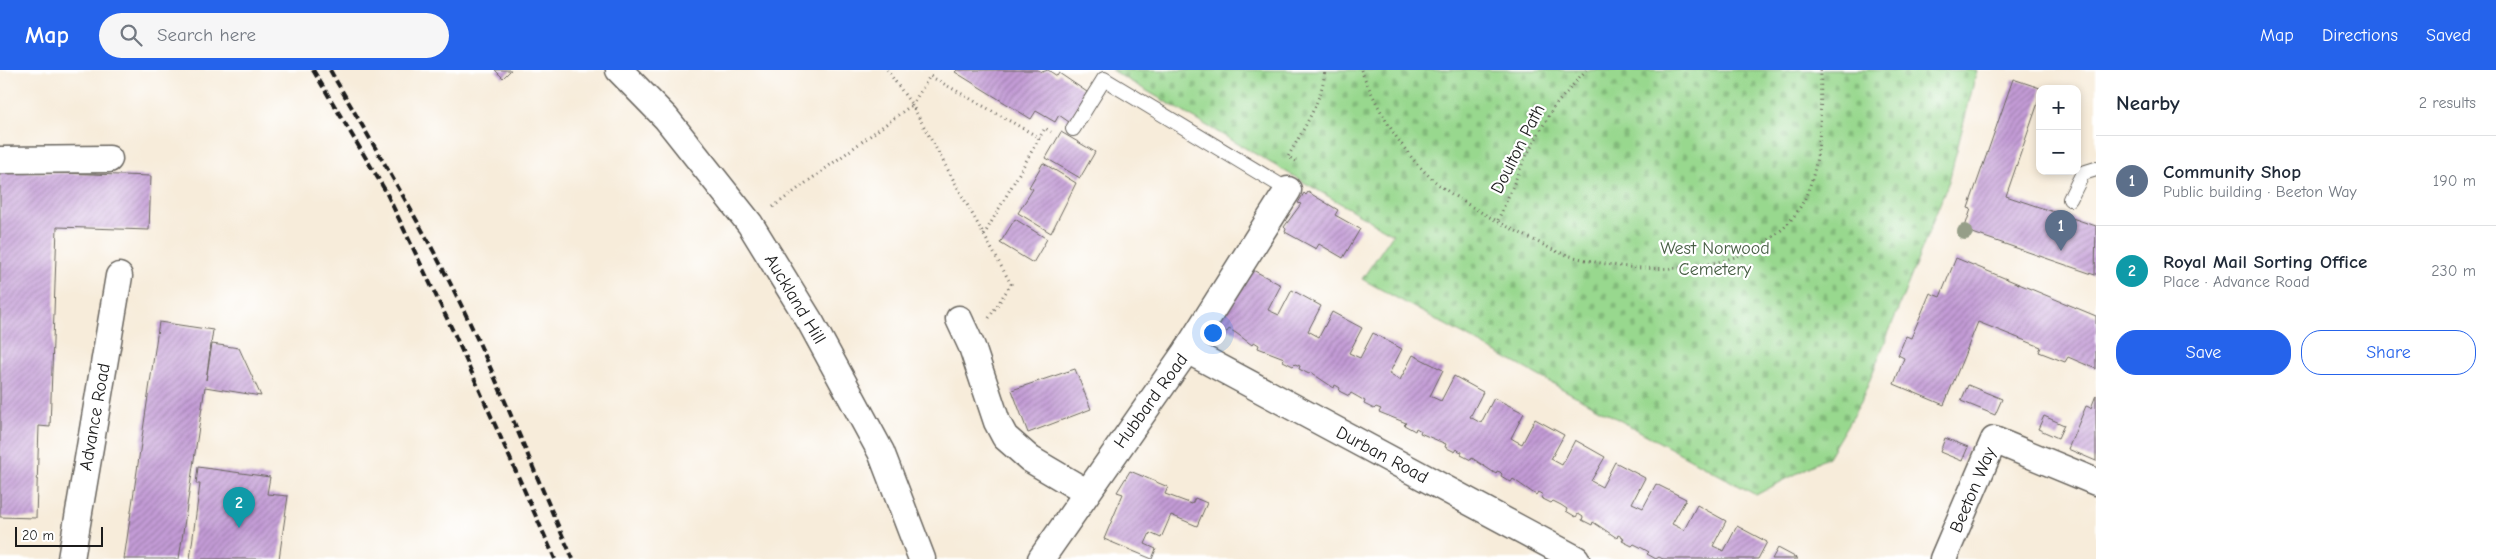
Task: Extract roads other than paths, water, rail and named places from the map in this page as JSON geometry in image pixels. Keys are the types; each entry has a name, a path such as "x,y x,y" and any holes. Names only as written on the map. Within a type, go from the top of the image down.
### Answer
{"street":[{"name":"Auckland Hill","path":"619,70 666,118 750,224 811,324 881,452 922,559"},
{"path":"0,160 109,159"},
{"name":"Hubbard Road","path":"1041,559 1187,350 1288,190"},
{"name":"Advance Road","path":"71,559 119,276"},
{"path":"958,319 972,347 1005,437 1030,459 1086,492"},
{"name":"Durban Road","path":"1187,350 1576,559"},
{"name":"Beeton Way","path":"1943,559 1994,440 2096,482"}],"lane":[{"path":"1073,129 1104,79 1288,190"},
{"path":"2070,199 2083,173 2096,169"}],"railway":[{"path":"313,70 385,190 454,333 555,559"},
{"path":"330,70 446,275 480,345 573,559"}],"place":[{"name":"Community Shop","path":"2061,251"},
{"name":"Royal Mail Sorting Office","path":"239,528"}],"park label":[{"name":"West Norwood Cemetery","path":"1715,258"}]}
